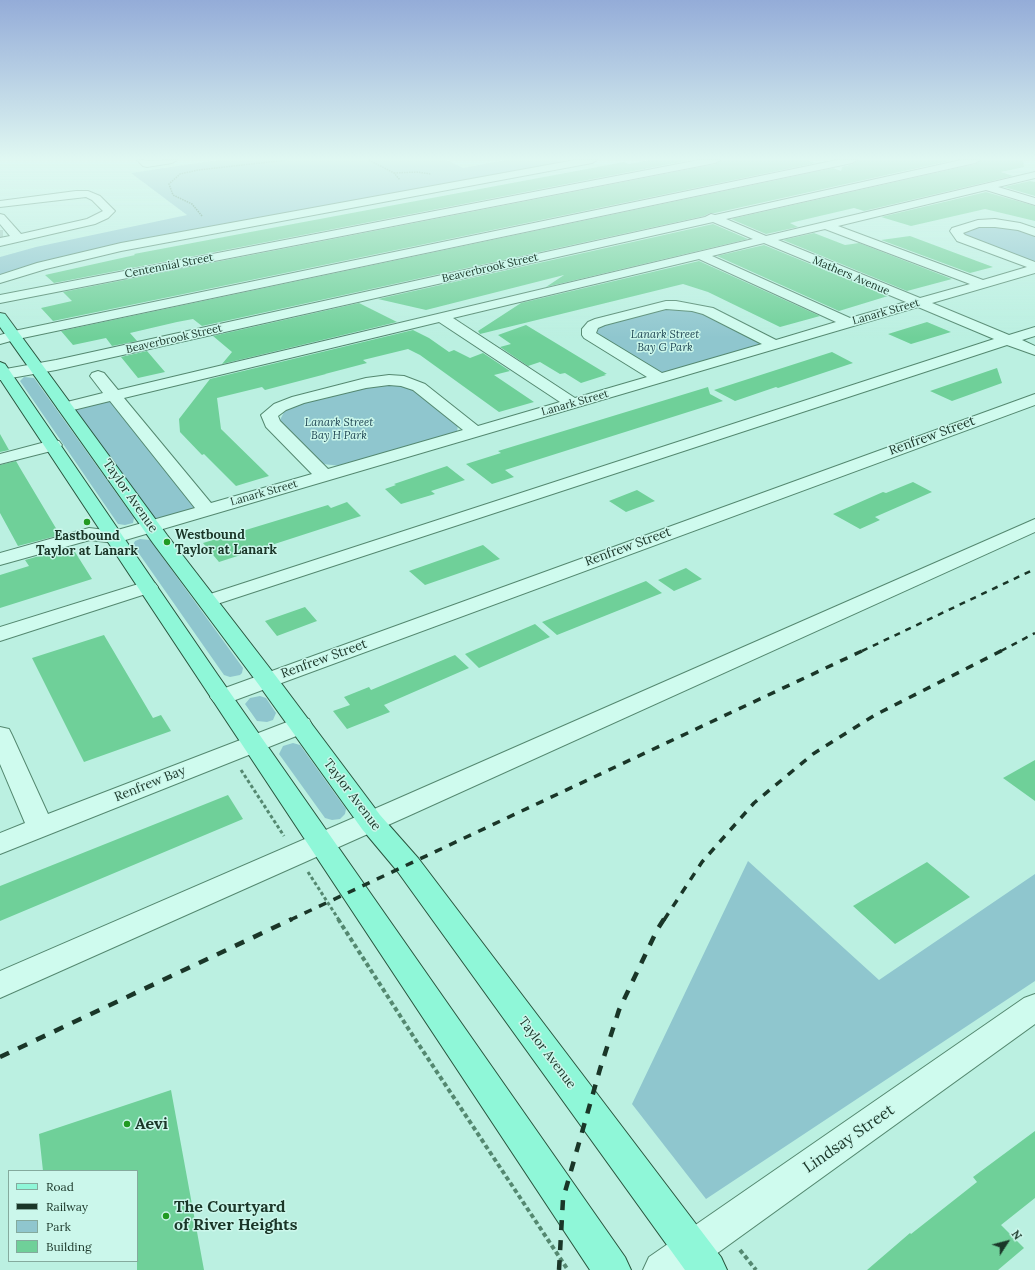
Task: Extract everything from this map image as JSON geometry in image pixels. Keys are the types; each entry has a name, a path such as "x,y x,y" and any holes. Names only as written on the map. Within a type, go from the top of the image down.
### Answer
{"main road":[{"name":"Taylor Avenue","path":"0,317 7,338 37,369 371,822 412,871 699,1260"},
{"path":"2,372 53,445 222,697 241,747 308,848 612,1270"}],"street":[{"path":"4,228 21,219"},
{"path":"53,219 62,229"},
{"path":"4,228 62,229 97,219"},
{"path":"0,279 42,266 120,247 269,219"},
{"name":"Centennial Street","path":"0,299 411,219"},
{"path":"7,338 571,219"},
{"name":"Beaverbrook Street","path":"2,372 37,369 708,219"},
{"name":"Mathers Avenue","path":"717,219 1035,351"},
{"path":"65,407 850,219"},
{"path":"1035,232 1020,227 995,223 978,224 956,231 961,238 1035,267"},
{"path":"826,225 982,284"},
{"path":"700,255 849,323"},
{"name":"Lanark Street","path":"115,537 982,284 1035,267"},
{"path":"660,378 597,341 589,335 589,329 593,325 600,322 666,305 676,305 692,307 708,312 774,345"},
{"path":"441,317 573,404"},
{"path":"208,601 1035,331"},
{"path":"98,376 207,510"},
{"path":"324,476 272,423 269,415 280,407 298,400 366,382 389,380 404,381 419,387 475,432"},
{"name":"Renfrew Street","path":"222,697 1035,399"},
{"path":"0,459 53,445"},
{"path":"0,985 308,848 371,822 1035,525"},
{"path":"0,559 89,534 115,537"},
{"path":"0,634 148,587"},
{"name":"Renfrew Bay","path":"0,844 241,747 300,725"},
{"path":"0,735 40,827"},
{"name":"Lindsay Street","path":"662,1270 699,1260 1035,1007"}],"path":[{"path":"241,747 308,848 568,1270"}],"green space":[{"path":"167,219 255,219 142,240 0,276 0,257 36,247"},
{"path":"978,224 1035,232 1035,266 961,238 961,229"},
{"name":"Lanark Street Bay G Park","path":"666,305 692,307 775,345 660,378 597,341 593,325"},
{"path":"24,377 34,378 134,518 133,523 125,525 118,524 20,381"},
{"name":"Lanark Street Bay H Park","path":"393,384 412,388 458,425 457,432 341,466 323,464 279,422 285,410 307,401 370,385"},
{"path":"114,395 207,510 152,526 65,407"},
{"path":"140,539 150,540 243,668 240,675 230,677 224,675 133,545 135,541"},
{"path":"260,696 266,698 276,713 273,720 267,722 257,721 245,704 250,698"},
{"path":"293,743 300,745 346,809 345,814 340,819 332,820 325,818 279,754 283,746"},
{"path":"748,861 879,980 1035,874 1035,981 706,1199 632,1104"}],"building":[{"path":"319,219 384,219 54,283 45,275 135,255 134,254"},
{"path":"433,219 544,219 53,321 41,308 72,301 63,292"},
{"path":"590,219 689,219 202,326 193,319 177,322 130,333 137,341 112,346 106,338 73,345 61,331"},
{"path":"732,219 806,219 790,223 798,227 766,234"},
{"path":"889,219 940,219 911,226"},
{"path":"713,224 748,239 546,287 564,275 426,310 378,299"},
{"path":"814,233 845,245 859,243 952,279 907,291 783,240"},
{"path":"910,236 993,267 970,273 881,240"},
{"path":"764,245 888,296 839,311 717,256"},
{"path":"699,261 820,316 780,327 708,292 683,284 480,334 478,331 521,303"},
{"path":"359,303 397,322 222,364 232,352 213,336"},
{"path":"927,322 951,332 911,344 888,334"},
{"path":"526,325 607,374 581,383 565,373 560,374 540,362 528,366 500,347 511,344 498,335"},
{"path":"413,330 429,338 449,352 454,350 470,358 483,353 510,371 494,375 534,402 499,412 420,355 408,349 363,360 367,363 265,390 262,387 217,398 221,429 269,476 236,486 204,454 202,455 180,432 179,419 210,379"},
{"path":"147,351 165,372 138,378 121,357"},
{"path":"832,352 853,363 735,401 714,390"},
{"path":"997,368 1002,383 952,401 930,391"},
{"path":"708,387 710,394 723,401 505,470 514,477 492,484 466,464 501,453 498,451"},
{"path":"0,434 9,450 0,452"},
{"path":"16,461 60,535 18,546 0,513 0,465"},
{"path":"447,466 465,480 431,491 435,494 401,504 385,489 396,485 394,484"},
{"path":"913,482 932,492 875,517 880,520 860,529 833,514 883,492 886,493"},
{"path":"637,490 655,501 626,512 609,501"},
{"path":"347,502 361,516 219,562 203,543 328,505 331,508"},
{"path":"483,545 500,559 425,585 409,571"},
{"path":"68,548 71,554 75,552 92,579 0,608 0,575 29,566 25,560"},
{"path":"686,568 702,579 674,591 658,580"},
{"path":"646,581 662,593 557,635 542,622"},
{"path":"305,607 317,621 277,636 265,621"},
{"path":"535,624 550,637 479,668 465,654"},
{"path":"104,635 153,718 161,715 171,731 84,762 32,658"},
{"path":"455,655 469,668 384,705 390,712 347,729 333,711 350,705 344,697 369,687 371,690"},
{"path":"1035,760 1035,801 1003,778"},
{"path":"228,795 243,819 0,921 0,886"},
{"path":"927,862 970,897 895,944 853,906"},
{"name":"The Courtyard of River Heights","path":"171,1090 204,1270 137,1270 138,1170 43,1170 39,1134"},
{"path":"1035,1131 1035,1198 1001,1225 1024,1248 998,1270 867,1270 910,1233 911,1234 977,1182 973,1177"}],"railway":[{"path":"862,651 1035,569"},
{"path":"1001,651 1035,633"},
{"path":"290,920 864,650"},
{"path":"664,920 702,862 754,803 813,754 875,715 1003,650"},
{"path":"0,1057 292,919"},
{"path":"559,1270 563,1199 600,1069 619,1010 657,930 664,919"}],"place":[{"name":"Eastbound Taylor at Lanark","path":"87,522"},
{"name":"Westbound Taylor at Lanark","path":"167,542"},
{"name":"Aevi","path":"127,1124"},
{"name":"The Courtyard of River Heights","path":"166,1216"}]}
